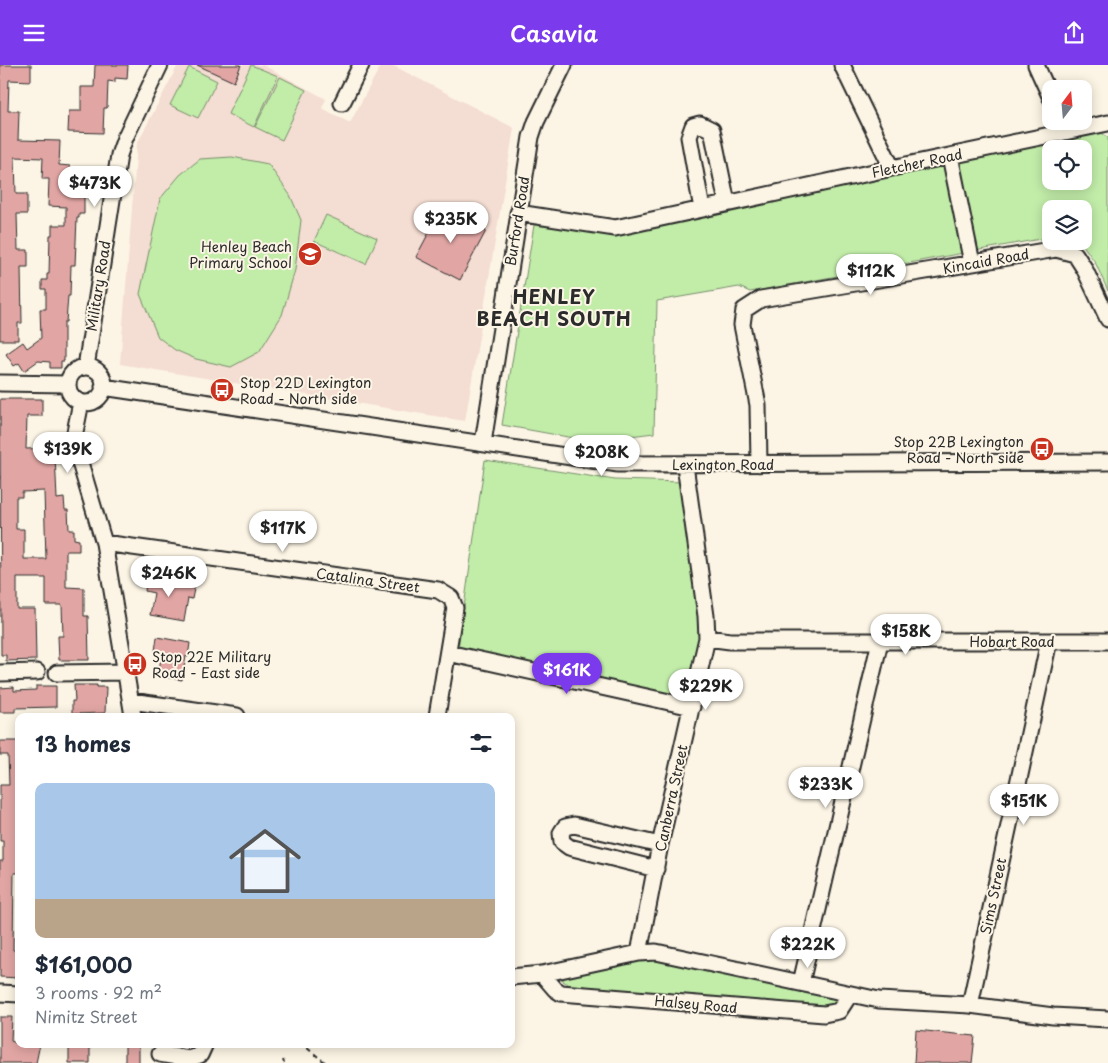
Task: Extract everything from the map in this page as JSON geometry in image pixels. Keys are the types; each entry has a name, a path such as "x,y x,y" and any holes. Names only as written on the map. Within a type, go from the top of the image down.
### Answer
{"street":[{"name":"Military Road","path":"86,367 119,155 125,138 160,65"},
{"path":"342,103 361,65"},
{"name":"Burford Road","path":"483,443 531,137 536,122 564,65"},
{"path":"842,65 892,168"},
{"path":"1036,65 1043,80"},
{"name":"Fletcher Road","path":"1092,124 1108,123"},
{"path":"702,209 689,137 693,126 700,124 712,130 727,203"},
{"name":"Fletcher Road","path":"518,213 615,228 950,156 1050,130"},
{"path":"950,156 972,263"},
{"name":"Kincaid Road","path":"759,464 758,405 742,325 744,310 761,299 1056,249 1075,254 1084,268 1108,319"},
{"path":"86,367 93,369 101,375 103,387 98,397 93,401 81,402 71,395 68,384 74,372 86,367"},
{"path":"0,383 68,384"},
{"name":"Lexington Road","path":"103,387 618,464 1108,463"},
{"path":"81,402 75,432 76,449 104,543 133,713"},
{"name":"Canberra Street","path":"638,953 660,845 707,637 706,616 685,465"},
{"name":"Catalina Street","path":"104,543 438,590 451,598 456,608 448,653"},
{"name":"Hobart Road","path":"707,637 730,641 1108,641"},
{"path":"801,983 880,641"},
{"name":"Sims Street","path":"970,1005 1049,641"},
{"path":"438,713 448,653 692,707"},
{"path":"57,673 125,672 125,670"},
{"path":"0,673 37,672"},
{"path":"131,701 216,713"},
{"path":"656,869 569,847 562,842 561,833 565,827 574,825 660,845"},
{"path":"515,977 542,974 638,953 656,952 879,1000 970,1005 1053,1015 1108,1019"},
{"name":"Halsey Road","path":"542,974 561,993 824,1014 839,1011 850,994"},
{"path":"0,993 15,994"},
{"path":"160,1053 188,1059 200,1055 203,1048"}],"path":[{"path":"307,1048 326,1063"}],"shaded area":[{"name":"Henley Beach Primary School","path":"178,65 263,65 326,99 322,108 350,123 381,65 392,65 514,128 465,421 120,364 137,144"}],"green space":[{"path":"251,65 278,76 254,127 228,114"},
{"path":"189,67 217,81 198,118 170,105"},
{"path":"280,77 306,90 282,140 255,127"},
{"path":"1090,132 1101,132 1108,138 1108,291 1095,262 1086,250 1092,250 1092,200 1042,200 1042,239 750,292 739,287 657,301 654,433 590,441 502,425 534,225 617,233 1042,142 1042,190 1092,190 1092,140 1053,140"},
{"path":"232,157 268,164 290,195 301,220 295,270 282,315 259,352 231,367 196,359 175,350 158,337 140,294 160,199 180,175 200,159"},
{"path":"326,215 377,238 366,264 314,241"},
{"path":"485,460 615,480 683,482 702,627 687,699 458,649"},
{"path":"655,957 835,995 835,1002 831,1006 825,1006 571,986 563,981 563,976"}],"building":[{"path":"0,65 31,65 31,81 9,80 8,111 19,111 18,140 60,141 59,165 70,166 68,191 84,191 84,214 79,214 79,218 77,218 75,265 71,265 70,296 68,296 66,322 64,322 64,361 61,361 61,368 50,368 50,362 38,361 24,371 19,363 14,366 6,354 23,342 27,348 41,338 40,309 46,309 46,289 42,289 42,280 47,280 47,274 49,274 52,225 66,225 66,207 48,206 49,179 42,179 43,158 15,157 16,194 27,194 27,214 17,214 18,250 28,250 28,267 21,267 22,323 18,323 18,340 0,340"},
{"path":"95,65 128,65 127,79 115,78 115,82 108,81 107,108 104,108 103,133 68,132 69,111 81,111 81,87 94,87"},
{"path":"197,65 241,65 234,82"},
{"path":"442,208 486,231 460,280 416,257"},
{"path":"0,399 42,399 42,416 27,416 26,449 47,448 49,455 55,455 57,499 64,498 65,510 68,510 69,530 74,530 74,539 79,540 79,551 66,551 66,587 84,588 84,616 88,616 89,660 59,660 58,636 63,636 62,605 46,605 46,578 17,578 17,609 35,609 36,660 6,661 6,655 1,655","holes":["44,491 46,559 24,559 24,529 16,529 16,497 22,497 22,492"]},
{"path":"147,577 195,584 192,599 188,598 184,621 150,615 154,593 145,591"},
{"path":"157,637 190,643 182,680 158,676 162,652 155,651"},
{"path":"74,685 106,687 105,713 72,713 72,701 75,701"},
{"path":"36,686 56,686 56,707 15,708 15,712 0,712 0,688 14,687 14,691 36,690"},
{"path":"0,741 15,741 13,950 15,950 15,978 0,977 0,861 3,861 3,841 0,841 0,785 9,785 8,755 0,755"},
{"path":"0,1017 12,1017 11,1041 15,1042 15,1048 39,1048 36,1063 0,1063"},
{"path":"916,1030 975,1036 972,1063 914,1063"},
{"path":"69,1048 90,1048 90,1063 69,1063"},
{"path":"125,1048 139,1048 139,1063 125,1063"}],"place":[{"name":"Henley Beach Primary School","path":"310,254"},
{"name":"Stop 22D Lexington Road - North side","path":"222,390"},
{"name":"Stop 22B Lexington Road - North side","path":"1042,449"},
{"name":"Stop 22E Military Road - East side","path":"135,664"}],"district":[{"name":"HENLEY BEACH SOUTH","path":"554,307"}]}
